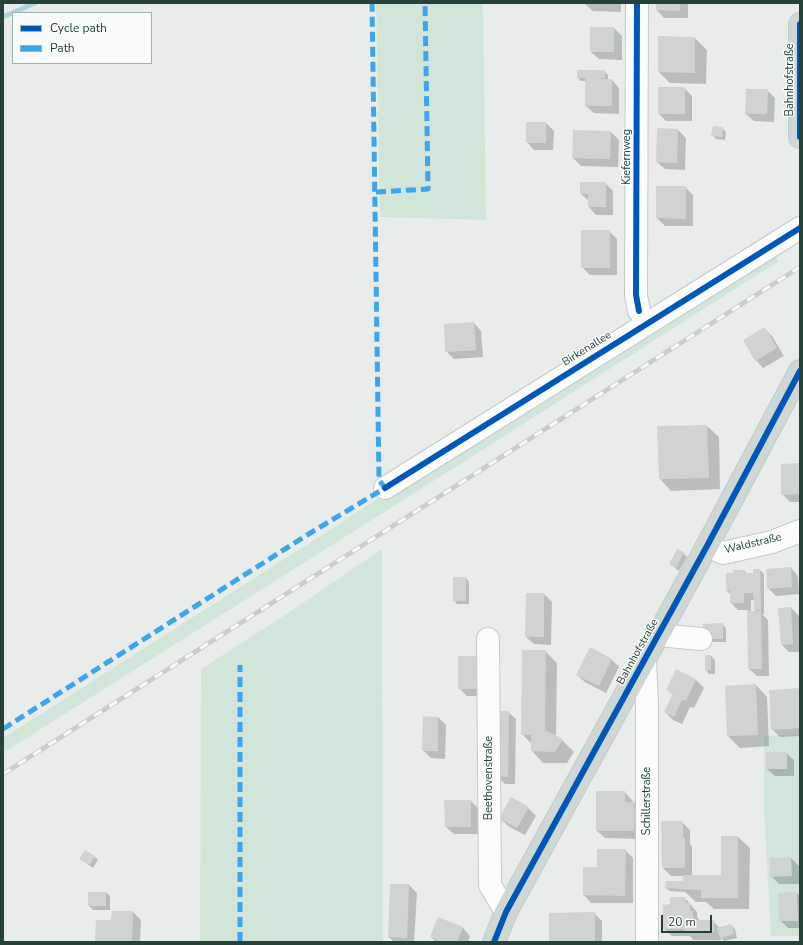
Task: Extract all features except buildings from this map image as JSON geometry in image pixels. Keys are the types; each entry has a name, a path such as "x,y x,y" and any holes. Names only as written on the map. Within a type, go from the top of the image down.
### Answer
{"main road":[{"name":"Bahnhofstraße","path":"800,24 800,137"},
{"name":"Bahnhofstraße","path":"494,942 506,912 707,546 800,371"}],"street":[{"name":"Kiefernweg","path":"637,3 636,295 639,310"},
{"name":"Birkenallee","path":"385,488 800,228"},
{"name":"Waldstraße","path":"707,546 723,554 772,542 800,531"},
{"path":"658,635 700,639"},
{"name":"Beethovenstraße","path":"488,639 490,885 506,912"},
{"name":"Schillerstraße","path":"645,660 647,713 647,942"}],"green space":[{"path":"376,3 483,3 486,220 380,217"},
{"path":"773,253 779,261 3,753 3,738 333,528 516,407"},
{"path":"382,549 383,942 200,942 201,669 285,615"},
{"path":"800,734 800,936 771,936 764,810 764,736"}],"waterway":[{"path":"14,12 35,3"},
{"path":"3,17 12,13"}],"railway":[{"path":"3,774 800,267"}],"marked path":[{"path":"3,729 307,535 385,488 379,480 372,3"},
{"path":"376,192 428,189 425,3"},
{"path":"240,665 240,942"}],"cycle path":[{"path":"637,3 636,295 639,311"},
{"path":"800,24 800,137"},
{"path":"385,488 800,228"},
{"path":"494,942 506,912 707,546 800,371"}]}
